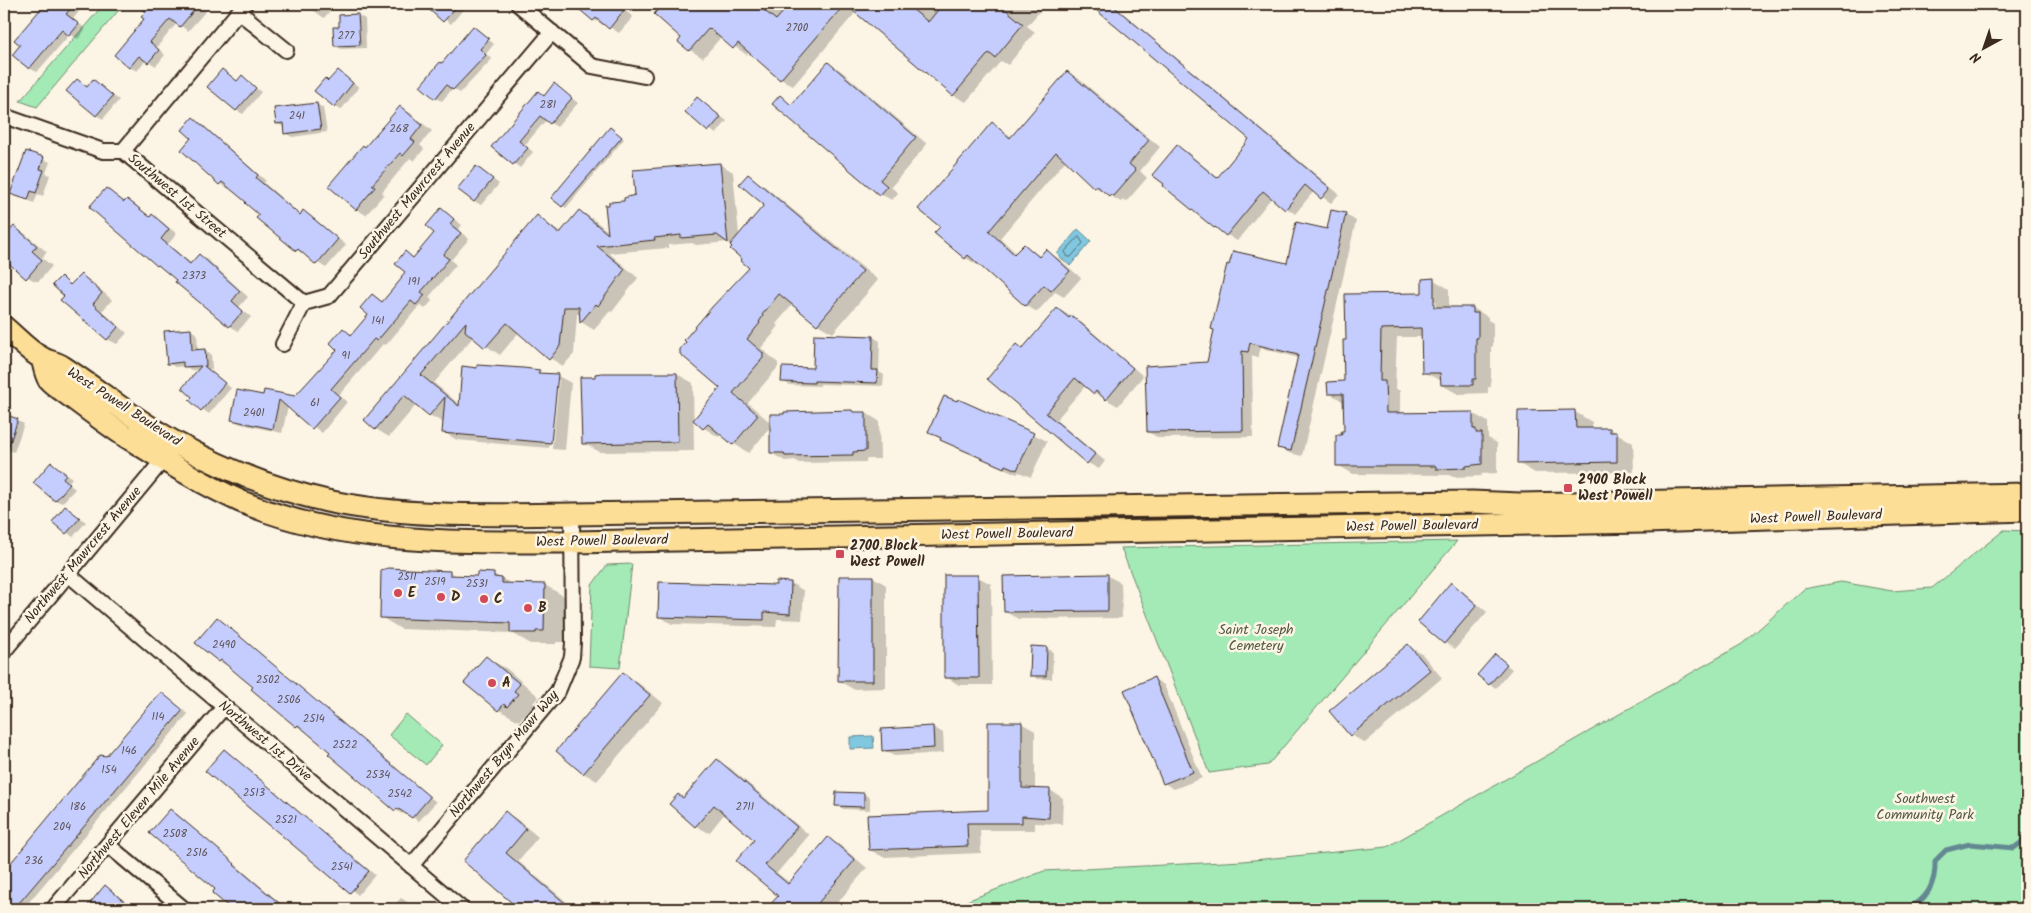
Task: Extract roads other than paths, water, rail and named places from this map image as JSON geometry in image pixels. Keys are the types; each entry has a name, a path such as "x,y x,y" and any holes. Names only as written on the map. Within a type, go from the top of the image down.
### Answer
{"main road":[{"name":"West Powell Boulevard","path":"4,327 42,358 61,365 116,405 175,442 207,459 257,481 292,492 344,504 394,511 516,515 1472,502 1520,504 2027,494"},
{"name":"West Powell Boulevard","path":"42,358 50,381 114,428 162,460 241,501 283,516 332,528 394,537 572,542 1635,522 2027,510"}],"street":[{"path":"518,4 592,66 644,76"},
{"path":"123,150 242,8 286,50"},
{"name":"Southwest Mawrcrest Avenue","path":"304,303 329,296 552,32"},
{"name":"Southwest 1st Street","path":"4,116 102,151 123,150 304,303"},
{"path":"283,344 304,303"},
{"name":"Northwest Mawrcrest Avenue","path":"4,651 162,460"},
{"path":"572,514 572,542"},
{"name":"Northwest Bryn Mawr Way","path":"411,866 544,710 558,691 572,656 572,542"},
{"name":"Northwest 1st Drive","path":"68,574 462,909"},
{"name":"Northwest Eleven Mile Avenue","path":"53,909 224,707"},
{"path":"108,845 184,909"}],"water":[{"path":"1078,229 1091,241 1070,266 1057,254"},
{"path":"873,736 874,748 850,749 850,737"}],"waterway":[{"path":"1905,909 1919,902 1929,891 1934,877 1935,861 1946,850 1970,844 2014,848 2027,838"}],"place":[{"name":"2900 Block West Powell","path":"1568,488"},
{"name":"2700 Block West Powell","path":"840,554"},
{"name":"E","path":"398,593"},
{"name":"D","path":"441,597"},
{"name":"C","path":"484,599"},
{"name":"B","path":"528,608"},
{"name":"A","path":"492,683"}],"park label":[{"name":"Saint Joseph Cemetery","path":"1256,638"},
{"name":"Southwest Community Park","path":"1925,808"}]}
